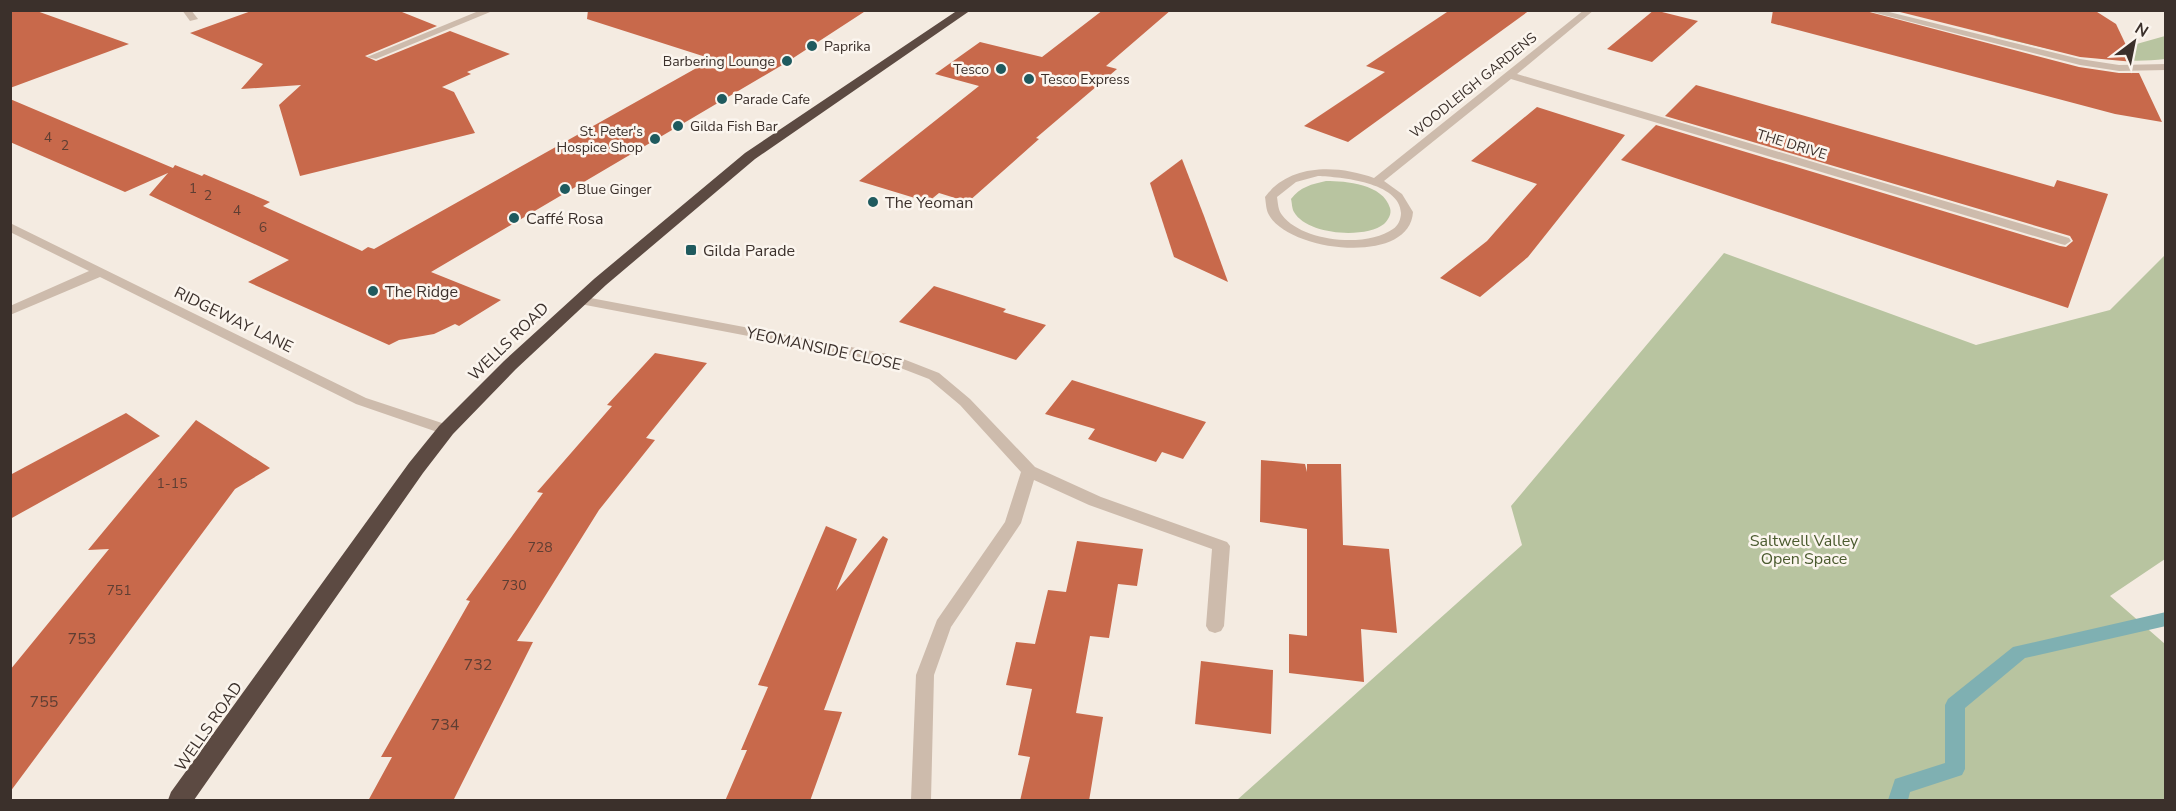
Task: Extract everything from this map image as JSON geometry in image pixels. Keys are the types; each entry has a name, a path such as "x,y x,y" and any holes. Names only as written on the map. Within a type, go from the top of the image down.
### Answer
{"highway":[{"name":"WELLS ROAD","path":"180,801 376,522 446,430 510,364 580,300 750,156 966,10"}],"street":[{"path":"186,10 193,19"},
{"path":"372,57 491,10"},
{"name":"WOODLEIGH GARDENS","path":"1376,182 1590,10"},
{"path":"1868,10 2080,62 2119,68 2166,67"},
{"name":"THE DRIVE","path":"1510,75 2065,241"},
{"path":"1336,173 1376,182 1400,198 1407,210 1406,220 1398,231 1383,239 1358,244 1333,243 1303,236 1285,226 1274,214 1271,197 1279,186 1297,177 1336,173"},
{"name":"RIDGEWAY LANE","path":"10,227 361,401 446,430"},
{"path":"10,312 99,272"},
{"name":"YEOMANSIDE CLOSE","path":"580,300 897,362 934,376 965,402 1029,471 1095,501 1221,546 1215,626"},
{"path":"921,801 924,675 943,625 1013,523 1029,471"}],"green space":[{"path":"1994,36 2133,45 2165,36 2165,59 2143,61 2100,58"},
{"path":"1326,181 1353,183 1372,189 1386,200 1390,208 1388,219 1375,229 1351,233 1323,230 1301,220 1293,211 1291,199 1302,189"},
{"name":"Saltwell Valley Open Space","path":"1724,253 1976,345 2110,310 2165,255 2165,559 2110,596 2165,644 2165,800 1237,800 1522,545 1511,506"}],"building":[{"path":"10,10 34,10 129,44 10,88"},
{"path":"254,10 397,10 437,26 365,56 376,61 450,31 510,54 467,72 471,74 442,87 454,92 475,133 300,176 279,105 301,85 241,89 263,64 190,33"},
{"path":"588,10 867,10 784,64 431,272 501,300 459,326 455,324 434,334 399,340 389,345 248,282 289,260 149,195 168,173 125,192 10,142 10,99 173,168 175,165 202,176 204,174 270,202 263,206 362,251 368,247 374,249 709,61 705,60 709,58 587,19"},
{"path":"1103,10 1171,10 1106,66 1117,69 1036,138 1039,139 968,202 939,193 928,202 859,181 979,86 935,74 980,42 1042,57"},
{"path":"1450,10 1530,10 1348,142 1304,126 1385,72 1366,66"},
{"path":"1654,10 1698,21 1652,62 1607,49"},
{"path":"1773,10 1862,10 2079,67 2119,73 2139,73 2162,122 2115,114 1771,23"},
{"path":"1892,10 2094,10 2116,24 2134,62 2080,57"},
{"path":"1696,85 2054,187 2057,180 2108,194 2068,308 1621,160 1656,125 2060,246 2066,247 2073,241 2070,236 1665,116"},
{"path":"1537,107 1625,135 1528,257 1480,297 1440,278 1487,241 1537,184 1471,161"},
{"path":"1182,159 1228,282 1174,257 1150,183"},
{"path":"934,286 1006,309 1003,312 1046,325 1016,360 899,322"},
{"path":"655,353 707,363 646,438 655,440 599,510 517,641 533,642 453,801 368,801 392,757 381,757 470,601 466,600 543,493 537,492 612,406 607,405"},
{"path":"1072,380 1206,422 1183,459 1162,452 1156,462 1088,439 1095,429 1045,414"},
{"path":"126,413 160,436 10,519 10,475"},
{"path":"196,420 270,468 235,489 10,792 10,670 109,549 88,550"},
{"path":"1261,460 1305,464 1307,472 1307,464 1341,464 1343,545 1389,549 1397,633 1361,629 1364,682 1289,673 1289,634 1307,636 1307,529 1260,522"},
{"path":"826,526 857,539 836,591 883,536 888,539 824,710 842,712 810,801 725,801 747,750 741,750 768,687 758,685"},
{"path":"1077,541 1143,549 1137,586 1118,584 1109,638 1090,636 1076,713 1103,717 1089,801 1020,801 1030,757 1018,755 1032,689 1006,685 1016,642 1035,644 1048,590 1066,592"},
{"path":"1201,661 1273,670 1271,734 1195,724"}],"waterway":[{"path":"1898,800 1902,786 1955,769 1955,705 2020,652 2166,619"}],"place":[{"name":"Paprika","path":"812,46"},
{"name":"Barbering Lounge","path":"787,61"},
{"name":"Tesco","path":"1001,69"},
{"name":"Tesco Express","path":"1029,79"},
{"name":"Parade Cafe","path":"722,99"},
{"name":"Gilda Fish Bar","path":"678,126"},
{"name":"St. Peter's Hospice Shop","path":"655,139"},
{"name":"Blue Ginger","path":"565,189"},
{"name":"The Yeoman","path":"873,202"},
{"name":"Caffé Rosa","path":"514,218"},
{"name":"Gilda Parade","path":"691,250"},
{"name":"The Ridge","path":"373,291"}]}
